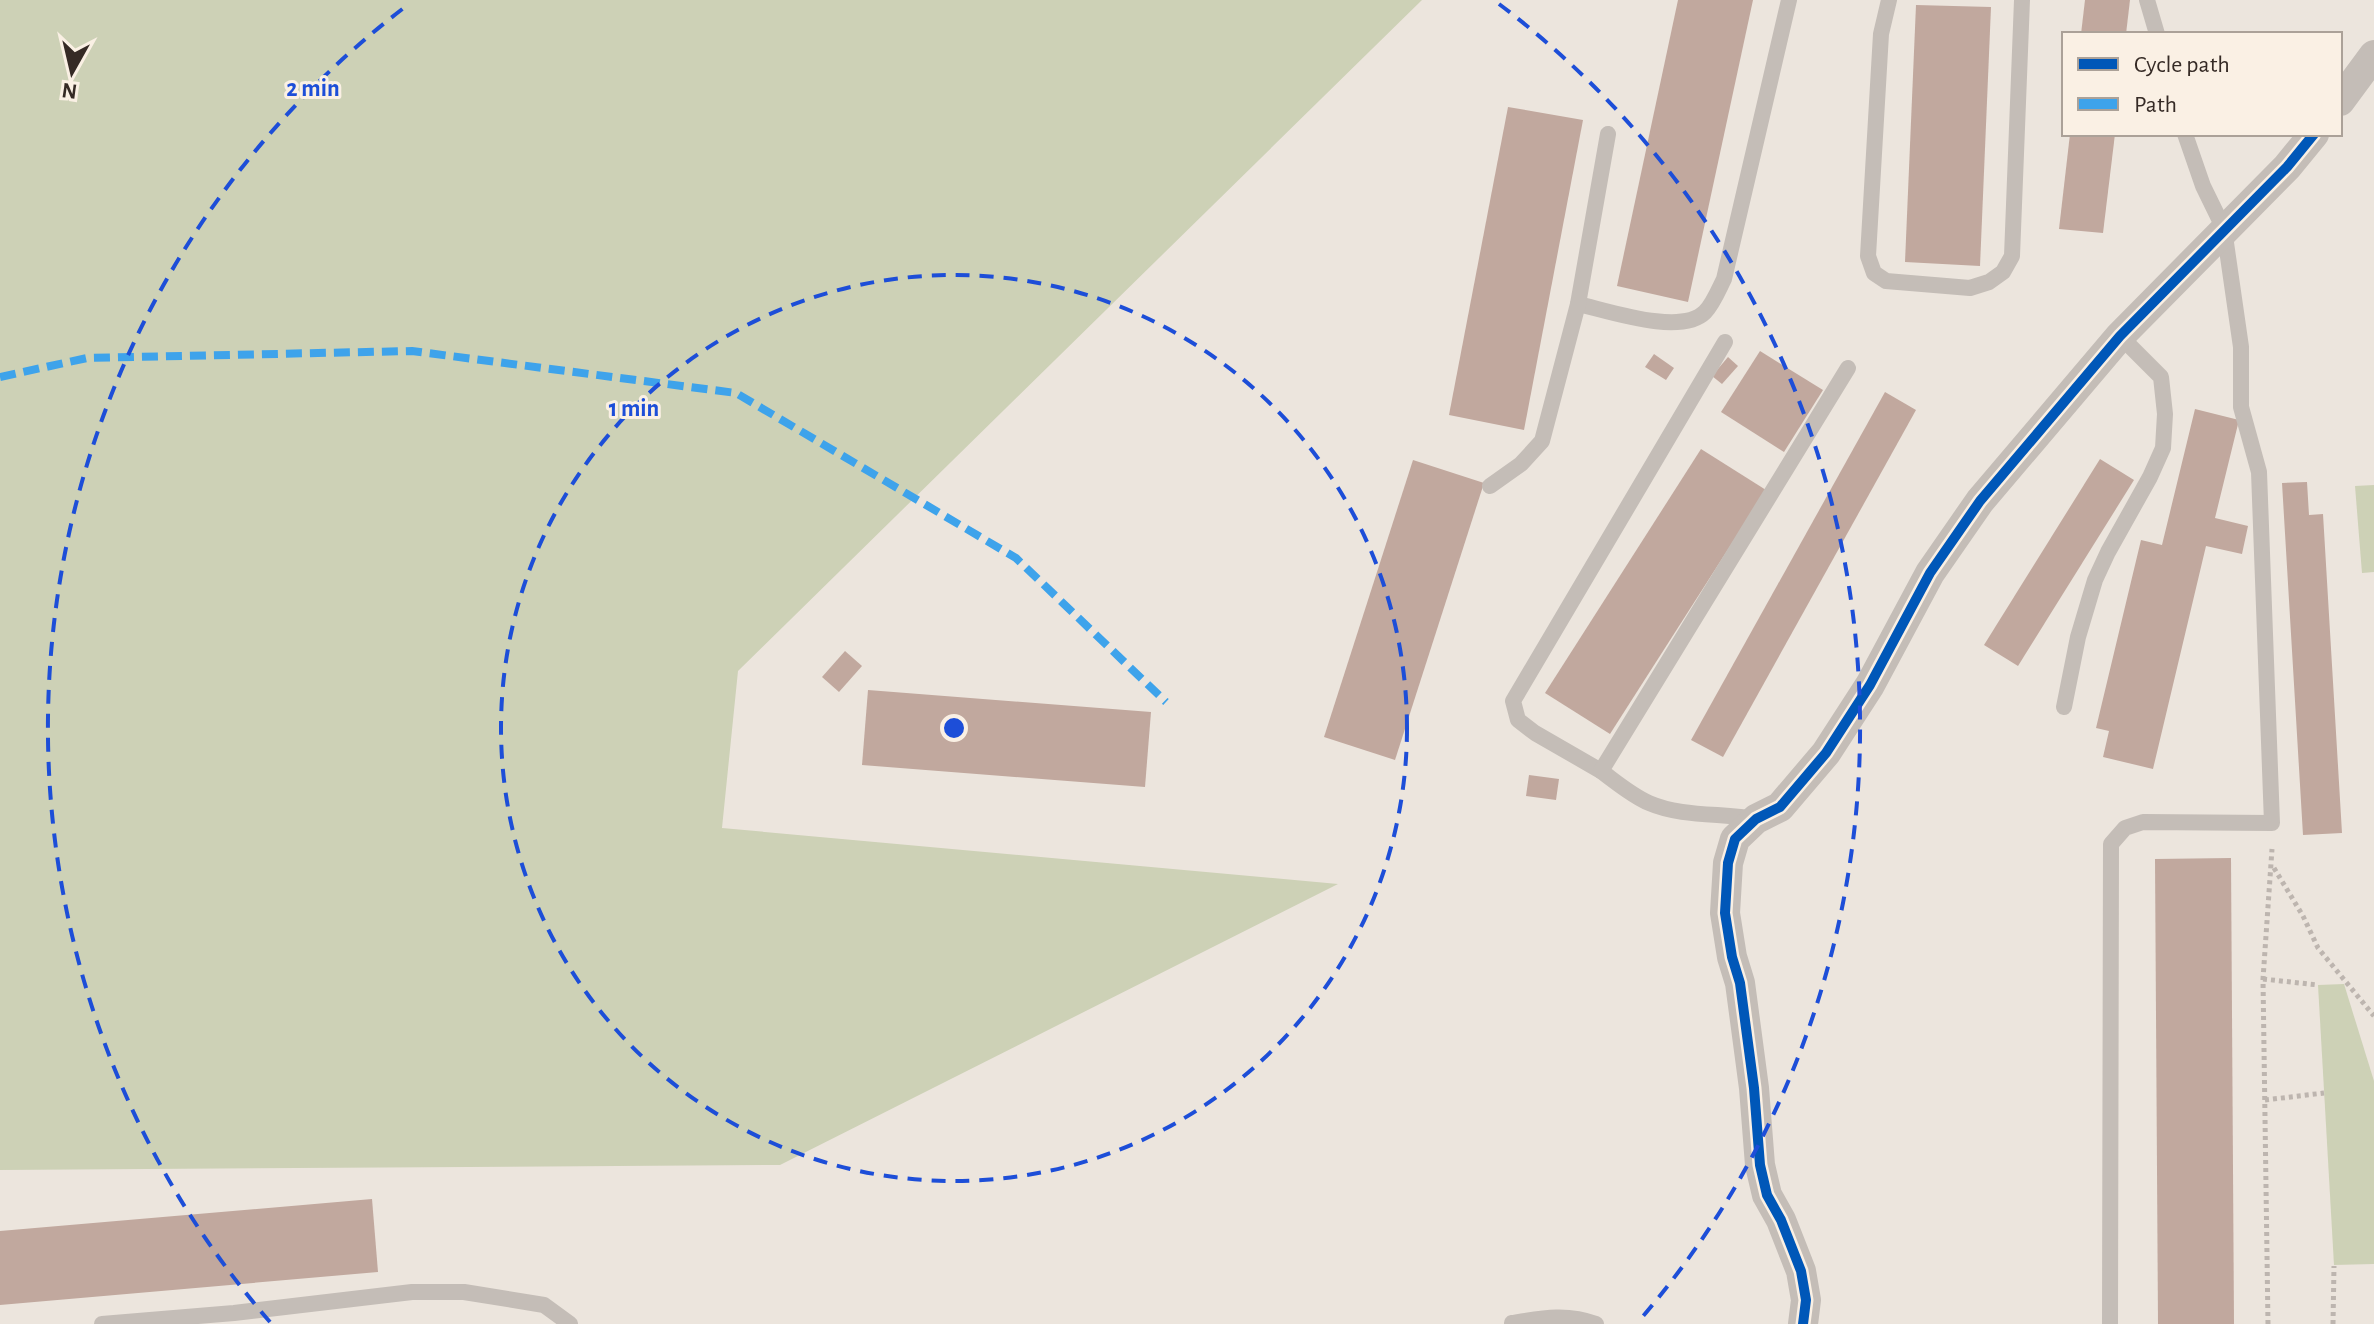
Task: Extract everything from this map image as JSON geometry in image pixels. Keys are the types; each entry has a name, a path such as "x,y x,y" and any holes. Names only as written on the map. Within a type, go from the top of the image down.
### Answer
{"street":[{"path":"2342,98 2374,55"},
{"path":"1803,1324 1806,1300 1801,1271 1781,1220 1767,1195 1760,1165 1754,1088 1740,983 1725,913 1728,863 1735,839 1756,819 1780,807 1826,753 1870,685 1930,573 1980,501 2120,336 2287,167 2312,136"}],"lane":[{"path":"1578,304 1673,323 1691,322 1706,311 1724,279 1789,0"},
{"path":"1889,0 1881,34 1868,256 1874,273 1886,281 1970,288 1989,282 2003,272 2012,256 2022,0"},
{"path":"2147,0 2156,32"},
{"path":"1490,486 1521,464 1542,441 1578,304 1608,134"},
{"path":"2110,1324 2111,844 2125,828 2143,822 2272,823 2259,472 2241,407 2241,347 2224,229 2203,186 2186,136"},
{"path":"2064,707 2078,637 2095,580 2163,448 2165,414 2161,377 2120,336"},
{"path":"1725,342 1513,701 1518,720 1535,733 1652,805 1756,819"},
{"path":"1601,771 1848,368"},
{"path":"102,1324 234,1313 412,1292 464,1292 544,1305 570,1324"},
{"path":"1512,1323 1559,1315 1596,1324"}],"path":[{"path":"2268,1324 2263,979 2273,867 2272,823"},
{"path":"2273,867 2303,916 2318,948 2374,1016"},
{"path":"2263,979 2318,985"},
{"path":"2265,1100 2324,1093"},
{"path":"2333,1324 2334,1266"}],"green space":[{"path":"0,0 1422,0 738,671 722,828 1338,884 780,1165 0,1170"},
{"path":"2374,485 2374,572 2362,573 2355,486"},
{"path":"2344,984 2374,1081 2374,1264 2334,1265 2318,985"}],"building":[{"path":"1678,0 1753,0 1688,302 1617,286"},
{"path":"2085,0 2130,0 2126,32 2081,32"},
{"path":"1916,5 1991,7 1980,266 1905,262"},
{"path":"1508,107 1583,120 1524,430 1449,415"},
{"path":"2070,136 2115,136 2103,233 2059,229"},
{"path":"1760,351 1823,390 1784,452 1721,412"},
{"path":"1654,354 1674,368 1666,380 1645,367"},
{"path":"1728,357 1738,366 1722,384 1712,376"},
{"path":"1885,392 1916,410 1723,757 1691,740"},
{"path":"2195,409 2239,420 2215,518 2248,526 2242,554 2206,546 2153,769 2103,757 2109,731 2096,728 2141,540 2162,545"},
{"path":"1701,449 1766,490 1610,734 1545,693"},
{"path":"2100,459 2134,480 2018,666 1984,645"},
{"path":"1413,460 1484,483 1395,760 1324,737"},
{"path":"2307,482 2309,515 2323,514 2342,833 2303,835 2282,483"},
{"path":"845,651 862,666 839,692 822,677"},
{"path":"868,690 1151,712 1145,787 862,765"},
{"path":"1529,775 1559,779 1556,800 1526,796"},
{"path":"2231,858 2234,1324 2158,1324 2155,859"},
{"path":"372,1199 378,1272 0,1305 0,1231"}],"marked path":[{"path":"0,377 87,358 412,351 736,393 1016,558 1166,702"}],"cycle path":[{"path":"1803,1324 1806,1300 1801,1271 1781,1220 1767,1195 1760,1165 1754,1088 1740,983 1725,913 1728,863 1735,839 1756,819 1780,807 1826,753 1870,685 1930,573 1980,501 2120,336 2287,167 2312,136"}]}
